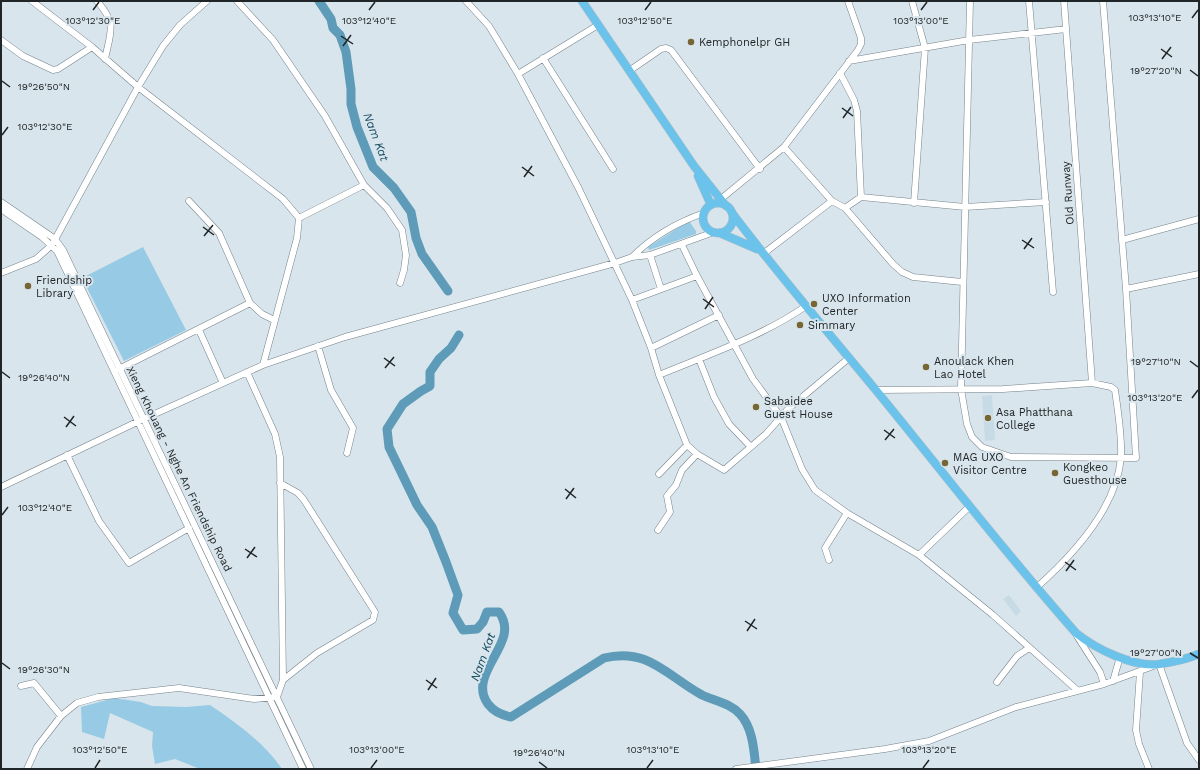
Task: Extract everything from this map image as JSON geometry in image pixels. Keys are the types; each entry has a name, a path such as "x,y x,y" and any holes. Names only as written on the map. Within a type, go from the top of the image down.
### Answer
{"highway":[{"path":"582,1 694,166 761,251 876,390 969,507 1036,588 1076,633 1097,648 1137,662 1159,664 1199,654"},
{"path":"694,166 711,205"},
{"path":"724,203 711,205 704,213 704,223 708,229 761,251"},
{"path":"717,232 727,231 731,225 732,213"}],"street":[{"path":"32,1 106,59 138,87 283,199 299,218 297,238 263,365"},
{"path":"96,1 106,12 111,23 106,59"},
{"path":"1,273 36,259 54,242 138,87 180,25 207,1"},
{"path":"237,1 273,40 325,116 364,185 387,208 402,230 406,255 400,283"},
{"path":"466,1 489,26 518,74 579,189 632,300 651,348 659,375 687,445 697,454 724,470 750,446 766,434 781,417 849,358"},
{"path":"724,203 784,148 858,50 861,44 861,38 848,1"},
{"path":"912,1 925,48 914,203"},
{"path":"970,1 962,282 961,388 967,424 972,437 982,447 1012,457 1136,458 1126,289 1103,1"},
{"path":"1029,1 1030,34 1046,202 1052,292"},
{"name":"Old Runway","path":"1064,1 1092,383"},
{"path":"518,74 598,25"},
{"path":"849,61 970,40 1066,29"},
{"path":"1,40 23,56 53,70 58,69 92,48"},
{"path":"629,71 661,49 666,48 671,50 760,169"},
{"path":"543,58 613,169"},
{"path":"840,73 854,100 857,111 861,198"},
{"path":"784,148 832,201 845,208 893,264 902,272 913,277 962,282"},
{"path":"299,218 364,185"},
{"path":"845,208 861,198 965,207 1046,202"},
{"path":"189,201 219,233 250,303 262,314 274,320"},
{"path":"761,251 832,201"},
{"name":"Xieng Khouang - Nghe An Friendship Road","path":"1,202 54,242 62,250 274,697 303,769"},
{"name":"Xieng Khouang - Nghe An Friendship Road","path":"1,209 54,242 137,422 310,769"},
{"path":"632,257 646,243 688,219 704,213"},
{"path":"1122,240 1199,219"},
{"path":"1,487 143,419 263,365 318,346 632,257 650,255 717,232"},
{"path":"682,245 697,276 753,379 781,417 806,478 815,490 847,513 919,555 1030,648 1077,690"},
{"path":"650,255 661,289"},
{"path":"1126,289 1199,274"},
{"path":"632,300 697,276"},
{"path":"119,369 250,303"},
{"path":"659,375 699,359 786,320 806,306"},
{"path":"651,348 719,316"},
{"path":"199,330 223,384"},
{"path":"318,346 331,390 354,428 346,454"},
{"path":"699,359 714,397 729,424 750,446"},
{"path":"247,372 275,434 280,457 283,680"},
{"path":"876,390 961,388 1002,389 1092,383 1111,387 1115,390 1120,428 1121,458 1115,484 1092,530 1070,556 1036,588"},
{"path":"659,474 687,445"},
{"path":"658,530 670,512 668,496 676,485 682,470 697,454"},
{"path":"67,455 100,521 130,563 189,528"},
{"path":"27,769 37,747 61,716 77,703 98,697 179,688 254,699 274,697 283,680 323,649 372,620 375,612 304,500 298,493 280,483"},
{"path":"919,555 969,507"},
{"path":"829,560 825,548 847,513"},
{"path":"1076,633 1100,672 1104,684"},
{"path":"997,682 1017,656 1030,648"},
{"path":"1113,681 1120,657"},
{"path":"736,769 885,749 929,741 1016,707 1104,684 1159,664 1187,743 1199,760"},
{"path":"1140,672 1136,730 1139,744 1149,769"},
{"path":"21,686 34,683 61,716"}],"shaded area":[{"path":"689,221 696,231 696,234 649,250 648,247"},
{"path":"143,247 186,330 124,361 82,278"},
{"name":"Asa Phatthana College","path":"992,395 995,440 985,441 982,396"},
{"path":"1009,595 1021,611 1016,616 1003,599"},
{"path":"114,698 141,702 152,706 186,707 210,705 239,726 267,750 282,769 200,769 175,759 155,764 152,746 153,732 110,713 104,739 82,732 81,707"}],"waterway":[{"name":"Nam Kat","path":"319,1 331,19 333,28 340,35 346,52 351,89 351,104 357,127 373,167 394,188 411,212 416,238 422,254 448,291"},
{"name":"Nam Kat","path":"459,335 451,348 439,359 430,372 430,386 403,404 387,429 389,447 417,505 432,527 446,562 458,595 453,613 463,630 477,629 483,622 487,612 499,612 503,620 505,626 504,635 484,678 484,695 488,704 498,713 511,717 604,658 633,656 656,665 702,695 736,710 748,726 756,769"}],"place":[{"name":"Kemphonelpr GH","path":"691,42"},
{"name":"Friendship Library","path":"28,286"},
{"name":"UXO Information Center","path":"814,304"},
{"name":"Simmary","path":"800,325"},
{"name":"Anoulack Khen Lao Hotel","path":"926,367"},
{"name":"Sabaidee Guest House","path":"756,407"},
{"name":"Asa Phatthana College","path":"988,418"},
{"name":"MAG UXO Visitor Centre","path":"945,463"},
{"name":"Kongkeo Guesthouse","path":"1055,473"}]}
